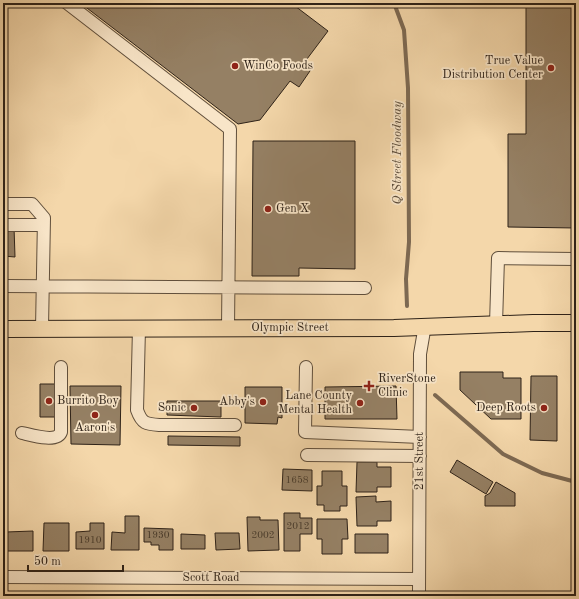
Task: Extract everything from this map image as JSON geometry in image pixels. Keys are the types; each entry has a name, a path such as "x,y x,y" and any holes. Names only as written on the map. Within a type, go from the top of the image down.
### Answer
{"main road":[{"name":"Olympic Street","path":"3,329 394,328 576,323"}],"street":[{"path":"67,3 230,129 228,328"},
{"path":"3,204 32,204 44,218 42,328"},
{"path":"3,225 43,225"},
{"path":"496,324 498,258 576,259"},
{"path":"3,286 365,288"},
{"name":"21st Street","path":"419,596 420,354 424,326"},
{"path":"139,328 137,410 140,419 148,424 235,425"},
{"path":"22,433 45,437 60,436 62,432 61,367"},
{"path":"306,367 306,432 420,437"},
{"path":"307,455 420,456"},
{"name":"Scott Road","path":"3,578 419,579"}],"building":[{"name":"WinCo Foods","path":"85,3 298,3 295,6 328,31 304,63 312,68 299,87 290,81 260,120 238,124 83,5"},
{"name":"True Value Distribution Center","path":"526,3 576,3 576,228 508,227 508,134 526,134"},
{"path":"253,141 355,141 355,269 299,268 299,276 252,276"},
{"path":"3,227 14,227 15,257 3,256"},
{"path":"460,372 503,372 503,378 521,378 521,419 491,419 460,390"},
{"name":"Deep Roots","path":"531,376 557,376 557,441 530,440"},
{"name":"Burrito Boy","path":"40,384 59,384 59,417 40,417"},
{"name":"Aaron's","path":"70,386 121,386 120,445 71,444"},
{"name":"Lane County Mental Health","path":"396,386 397,419 325,419 325,387"},
{"name":"Abby's","path":"245,387 282,387 282,418 278,417 277,424 245,423"},
{"name":"Sonic","path":"167,401 221,401 221,417 167,415"},
{"path":"168,436 240,437 240,446 168,445"},
{"path":"457,460 493,482 486,494 450,472"},
{"path":"357,462 377,462 377,467 391,467 391,487 377,487 377,492 356,492"},
{"path":"283,469 312,470 312,491 282,490"},
{"path":"322,471 342,471 342,486 347,486 347,506 340,506 340,511 324,511 324,505 317,505 317,486 322,486"},
{"path":"496,482 515,493 515,506 485,506 485,496 490,493"},
{"path":"376,496 376,502 391,501 391,521 377,521 377,526 357,526 356,497"},
{"path":"284,513 300,513 300,518 312,518 312,534 300,534 300,551 284,551"},
{"path":"125,516 139,516 139,550 111,550 112,532 125,533"},
{"path":"247,517 260,517 260,520 278,520 279,550 248,551"},
{"path":"317,519 347,519 348,539 342,539 342,554 322,554 322,539 317,539"},
{"path":"44,523 69,523 69,551 43,551"},
{"path":"90,523 104,523 104,549 76,549 76,532 90,531"},
{"path":"144,528 173,529 173,550 159,550 159,545 151,545 151,542 144,542"},
{"path":"33,531 33,551 6,551 6,532"},
{"path":"215,533 239,533 240,549 216,550"},
{"path":"181,534 205,535 205,549 181,549"},
{"path":"355,534 388,534 388,553 355,553"}],"waterway":[{"name":"Q Street Floodway","path":"394,3 404,30 408,88 409,242 406,279 407,306"},
{"name":"Q Street Floodway","path":"435,395 503,454 542,473 576,482"}],"place":[{"name":"WinCo Foods","path":"235,66"},
{"name":"True Value Distribution Center","path":"551,68"},
{"name":"Gen X","path":"268,209"},
{"name":"RiverStone Clinic","path":"369,386"},
{"name":"Burrito Boy","path":"49,401"},
{"name":"Abby's","path":"263,402"},
{"name":"Lane County Mental Health","path":"360,403"},
{"name":"Sonic","path":"194,408"},
{"name":"Deep Roots","path":"544,408"},
{"name":"Aaron's","path":"95,415"}]}
